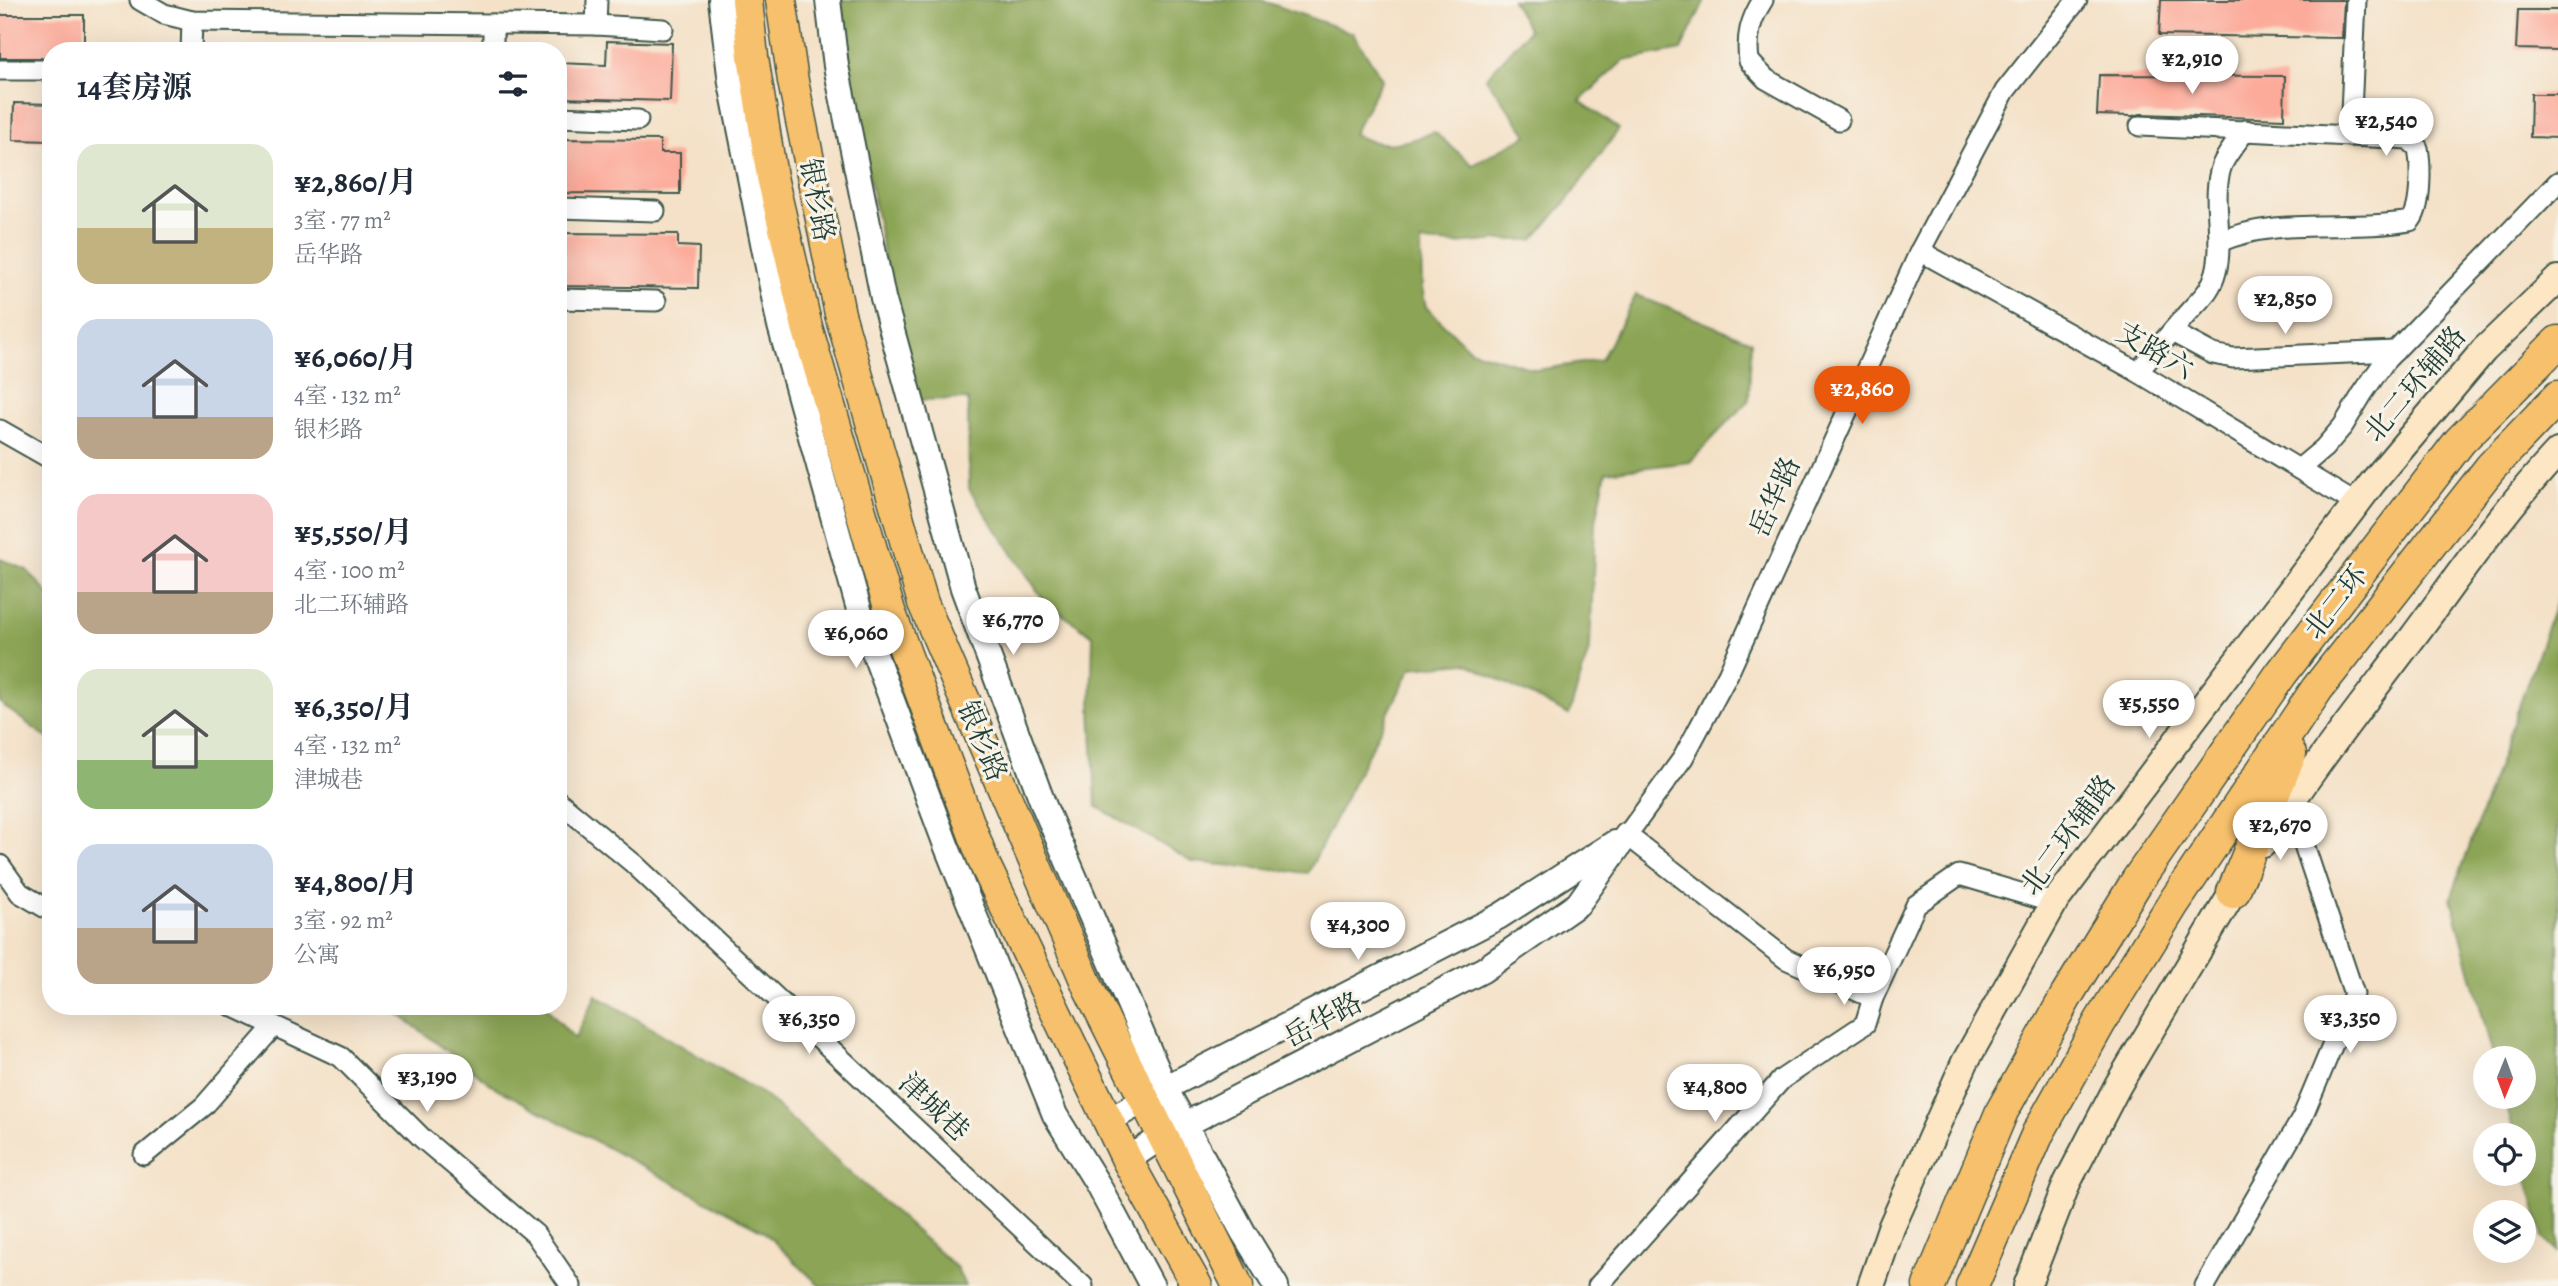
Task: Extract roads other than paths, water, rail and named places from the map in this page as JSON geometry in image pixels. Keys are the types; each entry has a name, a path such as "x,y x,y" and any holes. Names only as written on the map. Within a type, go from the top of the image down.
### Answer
{"highway":[{"name":"北二环","path":"1929,1286 2001,1111 2067,995 2137,881 2281,674 2460,441 2558,342"},
{"name":"北二环","path":"1972,1286 2038,1133 2099,1022 2174,904 2317,690 2491,467 2558,397"},
{"path":"2233,892 2317,690"}],"main road":[{"name":"银杉路","path":"747,0 772,177 807,327 890,611 985,865 1127,1160 1197,1286"},
{"name":"银杉路","path":"781,0 793,81 840,314 923,604 1088,988 1155,1094 1175,1131 1238,1286"},
{"name":"北二环辅路","path":"1871,1286 1891,1228 1965,1062 2054,903 2373,482 2484,350 2558,279"},
{"path":"2027,1286 2067,1183 2118,1085 2233,892 2290,803 2528,484 2558,452"}],"street":[{"path":"140,0 164,14 192,21 493,23 663,29"},
{"path":"596,25 597,0"},
{"path":"721,0 731,83 779,322 862,620 946,845 1055,1115 1097,1183 1152,1286"},
{"name":"银杉路","path":"828,0 836,66 883,298 963,588 1155,1094"},
{"path":"1763,0 1753,15 1747,39 1749,61 1766,79 1839,120"},
{"name":"岳华路","path":"1127,1160 1175,1131 1482,970 1578,904 1683,758 1728,674 1920,251 2005,91 2077,0"},
{"path":"2350,136 2356,0"},
{"path":"191,42 192,21"},
{"path":"493,23 493,42"},
{"path":"0,70 42,70"},
{"path":"567,117 638,120"},
{"path":"2140,126 2407,139 2418,148 2420,159 2416,215 2410,221 2271,229 2245,232 2219,242"},
{"path":"2138,372 2188,312 2203,300 2211,287 2217,270 2218,184 2222,165 2246,130"},
{"path":"2299,469 2324,449 2343,426 2363,393 2395,351 2558,182"},
{"path":"567,208 655,211"},
{"name":"支路六","path":"1920,251 2138,372 2358,505"},
{"path":"567,299 656,301"},
{"path":"2172,332 2213,354 2233,358 2395,351"},
{"path":"0,430 42,454"},
{"path":"2205,1286 2302,1118 2354,994 2290,803"},
{"name":"津城巷","path":"567,809 634,864 1083,1286"},
{"path":"1627,835 1786,959 1873,998"},
{"name":"岳华路","path":"1108,1121 1155,1094 1500,916 1627,835"},
{"path":"0,865 20,893 42,906"},
{"path":"1598,1286 1782,1079 1865,1024 1873,998 1916,905 1959,874 2054,903"},
{"path":"251,1015 341,1057 423,1139 536,1234 571,1286"},
{"path":"144,1155 204,1106 274,1026"},
{"name":"银杉路","path":"1175,1131 1276,1286"}]}
